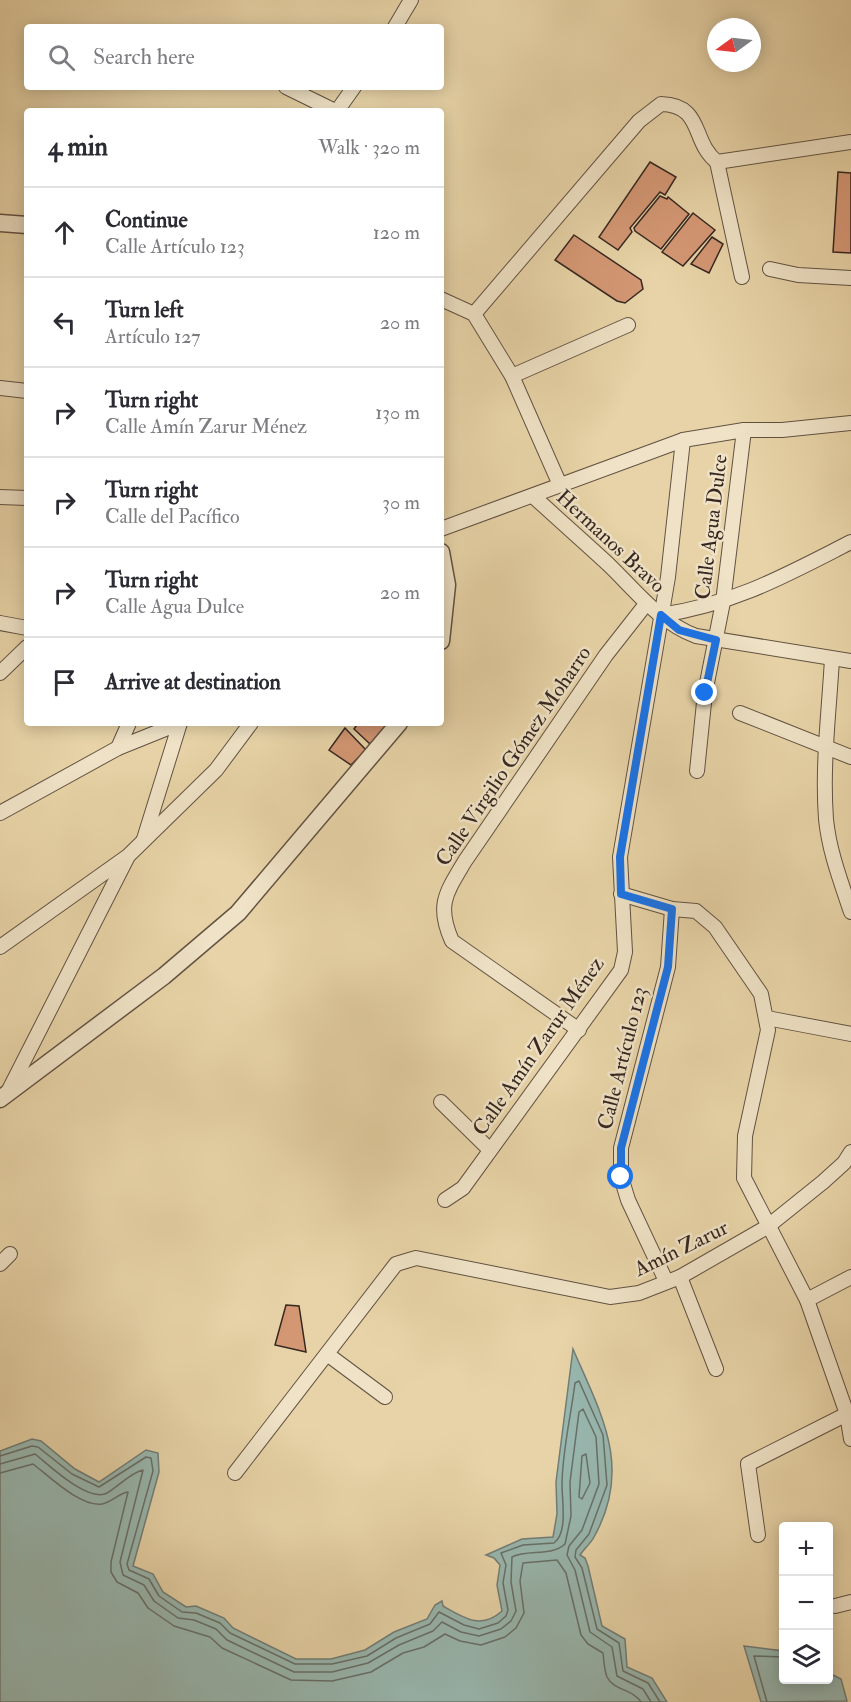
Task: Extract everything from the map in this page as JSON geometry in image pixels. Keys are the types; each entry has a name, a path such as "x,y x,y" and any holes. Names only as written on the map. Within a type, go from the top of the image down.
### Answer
{"street":[{"path":"397,24 411,0"},
{"path":"292,90 330,108"},
{"path":"338,108 352,90"},
{"path":"474,315 648,112 661,104 677,104 694,119 707,154 717,162 742,277"},
{"path":"717,162 851,142"},
{"path":"0,223 24,225"},
{"path":"770,269 798,275 851,278"},
{"path":"444,300 474,315 512,376 560,485"},
{"path":"512,376 628,325"},
{"path":"0,388 24,391"},
{"path":"444,528 683,440 744,430 782,430 851,423"},
{"name":"Calle Agua Dulce","path":"698,771 705,693 723,602 744,430"},
{"name":"Calle Amín Zarur Ménez","path":"445,1200 463,1188 621,970 625,952 620,857 661,615 683,440"},
{"name":"Hermanos Bravo","path":"533,496 609,565 646,604 679,630 716,640 851,661"},
{"path":"0,497 24,498"},
{"path":"661,615 723,602 753,592 851,542"},
{"path":"444,568 447,585 444,612"},
{"name":"Calle Virgilio Gómez Moharro","path":"579,1030 452,940 442,907 446,892 606,656 646,604"},
{"path":"0,622 24,627"},
{"path":"0,673 24,650"},
{"path":"832,659 831,750 826,820 832,855 851,912"},
{"path":"740,713 851,757"},
{"path":"118,747 128,726"},
{"path":"0,813 118,747 172,726"},
{"path":"143,841 179,726"},
{"path":"0,947 128,856 216,770 249,726"},
{"path":"3,1097 164,976 238,913 396,726"},
{"path":"3,1097 128,856"},
{"path":"621,894 672,909 696,911 715,927 761,994 768,1030 745,1136 744,1178 767,1227 807,1300 849,1413 851,1439"},
{"name":"Calle Artículo 123","path":"666,1281 628,1200 621,1177 621,1148 668,967 672,909"},
{"path":"767,1018 851,1034"},
{"path":"441,1102 490,1150"},
{"name":"Amín Zarur","path":"327,1354 396,1264 405,1260 416,1258 610,1297 639,1293 680,1277 767,1227 848,1157"},
{"path":"680,1277 716,1369"},
{"path":"807,1300 851,1277"},
{"path":"235,1473 327,1354 384,1398"},
{"path":"758,1535 748,1464 849,1413"},
{"path":"835,1606 851,1602"}],"water":[{"path":"573,1349 602,1419 609,1441 612,1464 611,1487 605,1511 593,1539 580,1555 585,1558 588,1566 602,1626 625,1639 627,1667 652,1678 667,1702 0,1702 0,1451 32,1439 41,1441 75,1469 99,1482 146,1450 158,1453 159,1472 133,1566 153,1574 163,1592 186,1607 196,1606 224,1618 233,1628 296,1659 331,1659 365,1650 394,1632 427,1619 435,1605 442,1601 443,1606 472,1620 487,1620 502,1611 497,1585 500,1565 494,1558 486,1555 522,1539 553,1537 557,1514 556,1482"},
{"path":"744,1646 779,1650 779,1684 833,1684 833,1675 841,1679 847,1701 761,1702"}],"building":[{"path":"650,162 676,177 665,195 660,192 630,228 632,232 618,250 599,237"},
{"path":"838,172 851,173 851,253 833,252"},
{"path":"660,196 667,199 668,197 689,214 661,249 634,228"},
{"path":"693,213 715,230 683,266 662,252"},
{"path":"574,235 641,280 643,289 625,303 617,301 555,260"},
{"path":"712,237 723,244 709,273 691,264"},
{"path":"356,726 389,726 370,744 354,729"},
{"path":"345,728 366,750 351,765 329,750"},
{"path":"286,1305 299,1306 306,1352 275,1345"}],"route":[{"path":"621,1177 621,1148 668,967 672,909 621,894 620,857 661,615 679,630 716,640 705,693"}]}
